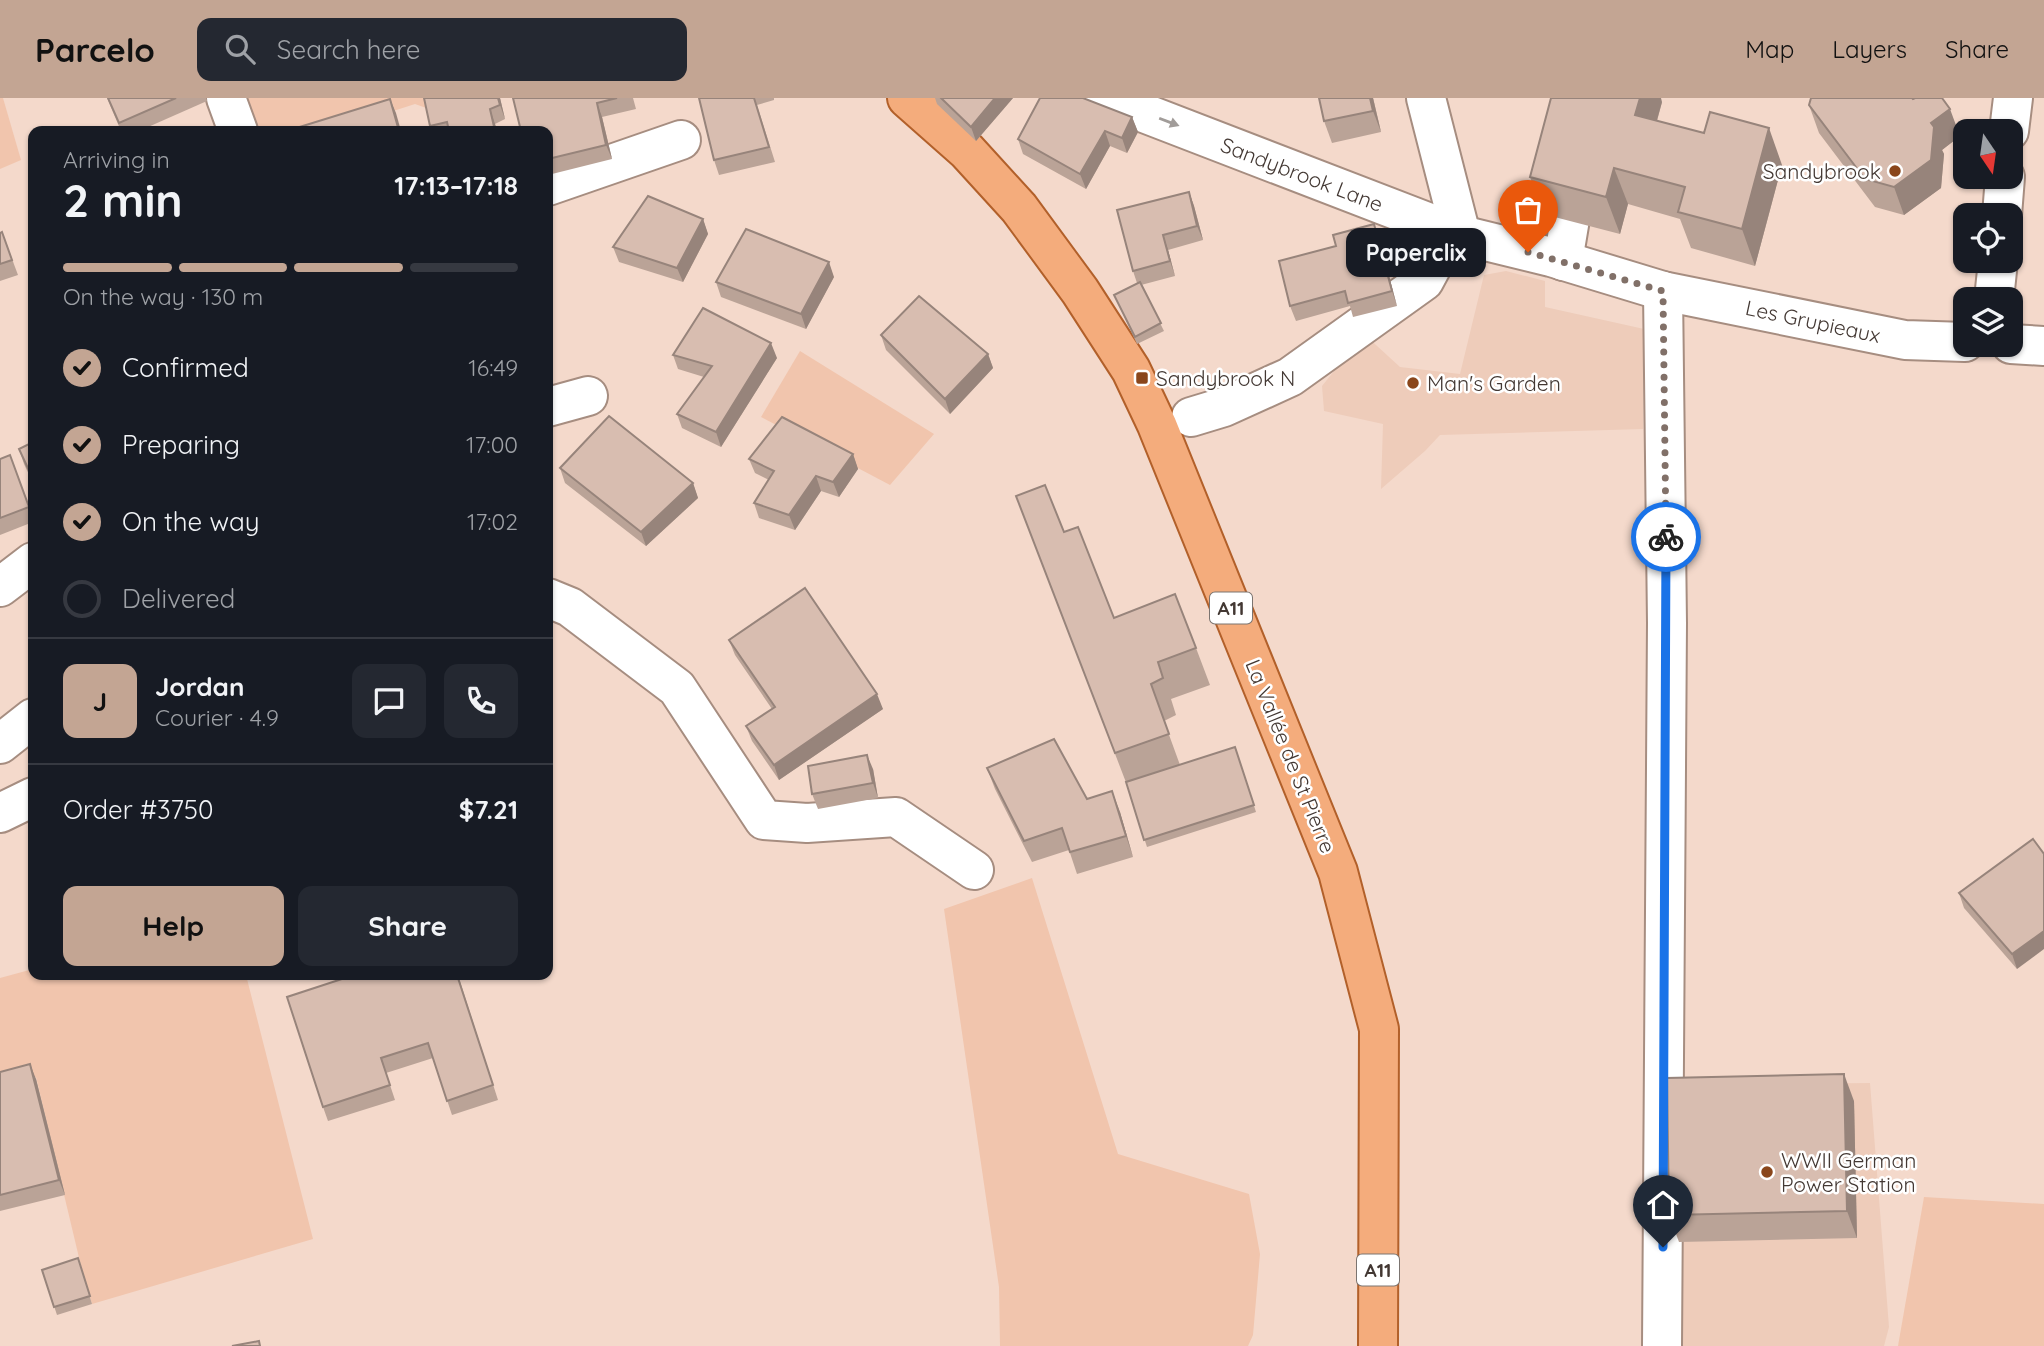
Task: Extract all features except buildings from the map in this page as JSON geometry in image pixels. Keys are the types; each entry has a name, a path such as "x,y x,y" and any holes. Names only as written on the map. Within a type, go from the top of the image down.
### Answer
{"main road":[{"name":"La Vallée de St Pierre","path":"907,98 967,151 1019,208 1080,291 1131,370 1157,425 1338,872 1380,1030 1378,1346"}],"street":[{"path":"226,98 236,126"},
{"name":"Sandybrook Lane","path":"1105,98 1453,232 1663,291"},
{"path":"1191,417 1224,407 1290,377 1424,281 1453,232 1426,98"},
{"path":"1563,261 1588,111 1595,98"},
{"path":"2011,119 2012,98"},
{"path":"553,184 681,140"},
{"path":"1662,1346 1667,637 1663,291"},
{"name":"Les Grupieaux","path":"1663,291 1905,340 1953,342"},
{"path":"2023,345 2044,346"},
{"path":"553,406 588,396"},
{"path":"0,587 28,566"},
{"path":"553,600 570,607 677,688 764,820 807,823 895,817 974,870"},
{"path":"0,744 28,722"},
{"path":"0,813 28,799"}],"shaded area":[{"path":"0,98 3,98 21,160 0,169"},
{"path":"245,98 465,98 429,109 415,104 347,126 256,126"},
{"path":"1506,271 1545,281 1545,307 1644,329 1643,429 1440,435 1381,489 1383,424 1324,411 1322,386 1364,334 1400,367 1460,374 1484,275"},
{"path":"800,351 934,434 890,485 761,417"},
{"path":"1032,878 1118,1154 1249,1194 1260,1254 1253,1335 1248,1346 1000,1346 999,1287 944,909"},
{"path":"28,970 28,980 247,980 313,1239 92,1304 36,1077 0,1084 0,978"},
{"path":"1870,1083 1889,1327 1884,1346 1682,1346 1675,1085"},
{"path":"1924,1197 2044,1204 2044,1346 1898,1346"}],"way so far":[{"path":"1528,252 1663,291 1666,537"}],"place":[{"name":"Sandybrook","path":"1895,171"},
{"name":"Paperclix","path":"1528,252"},
{"name":"Sandybrook N","path":"1142,378"},
{"name":"Man's Garden","path":"1413,383"},
{"name":"WWII German Power Station","path":"1767,1172"}],"route":[{"path":"1663,1247 1666,537"}]}
